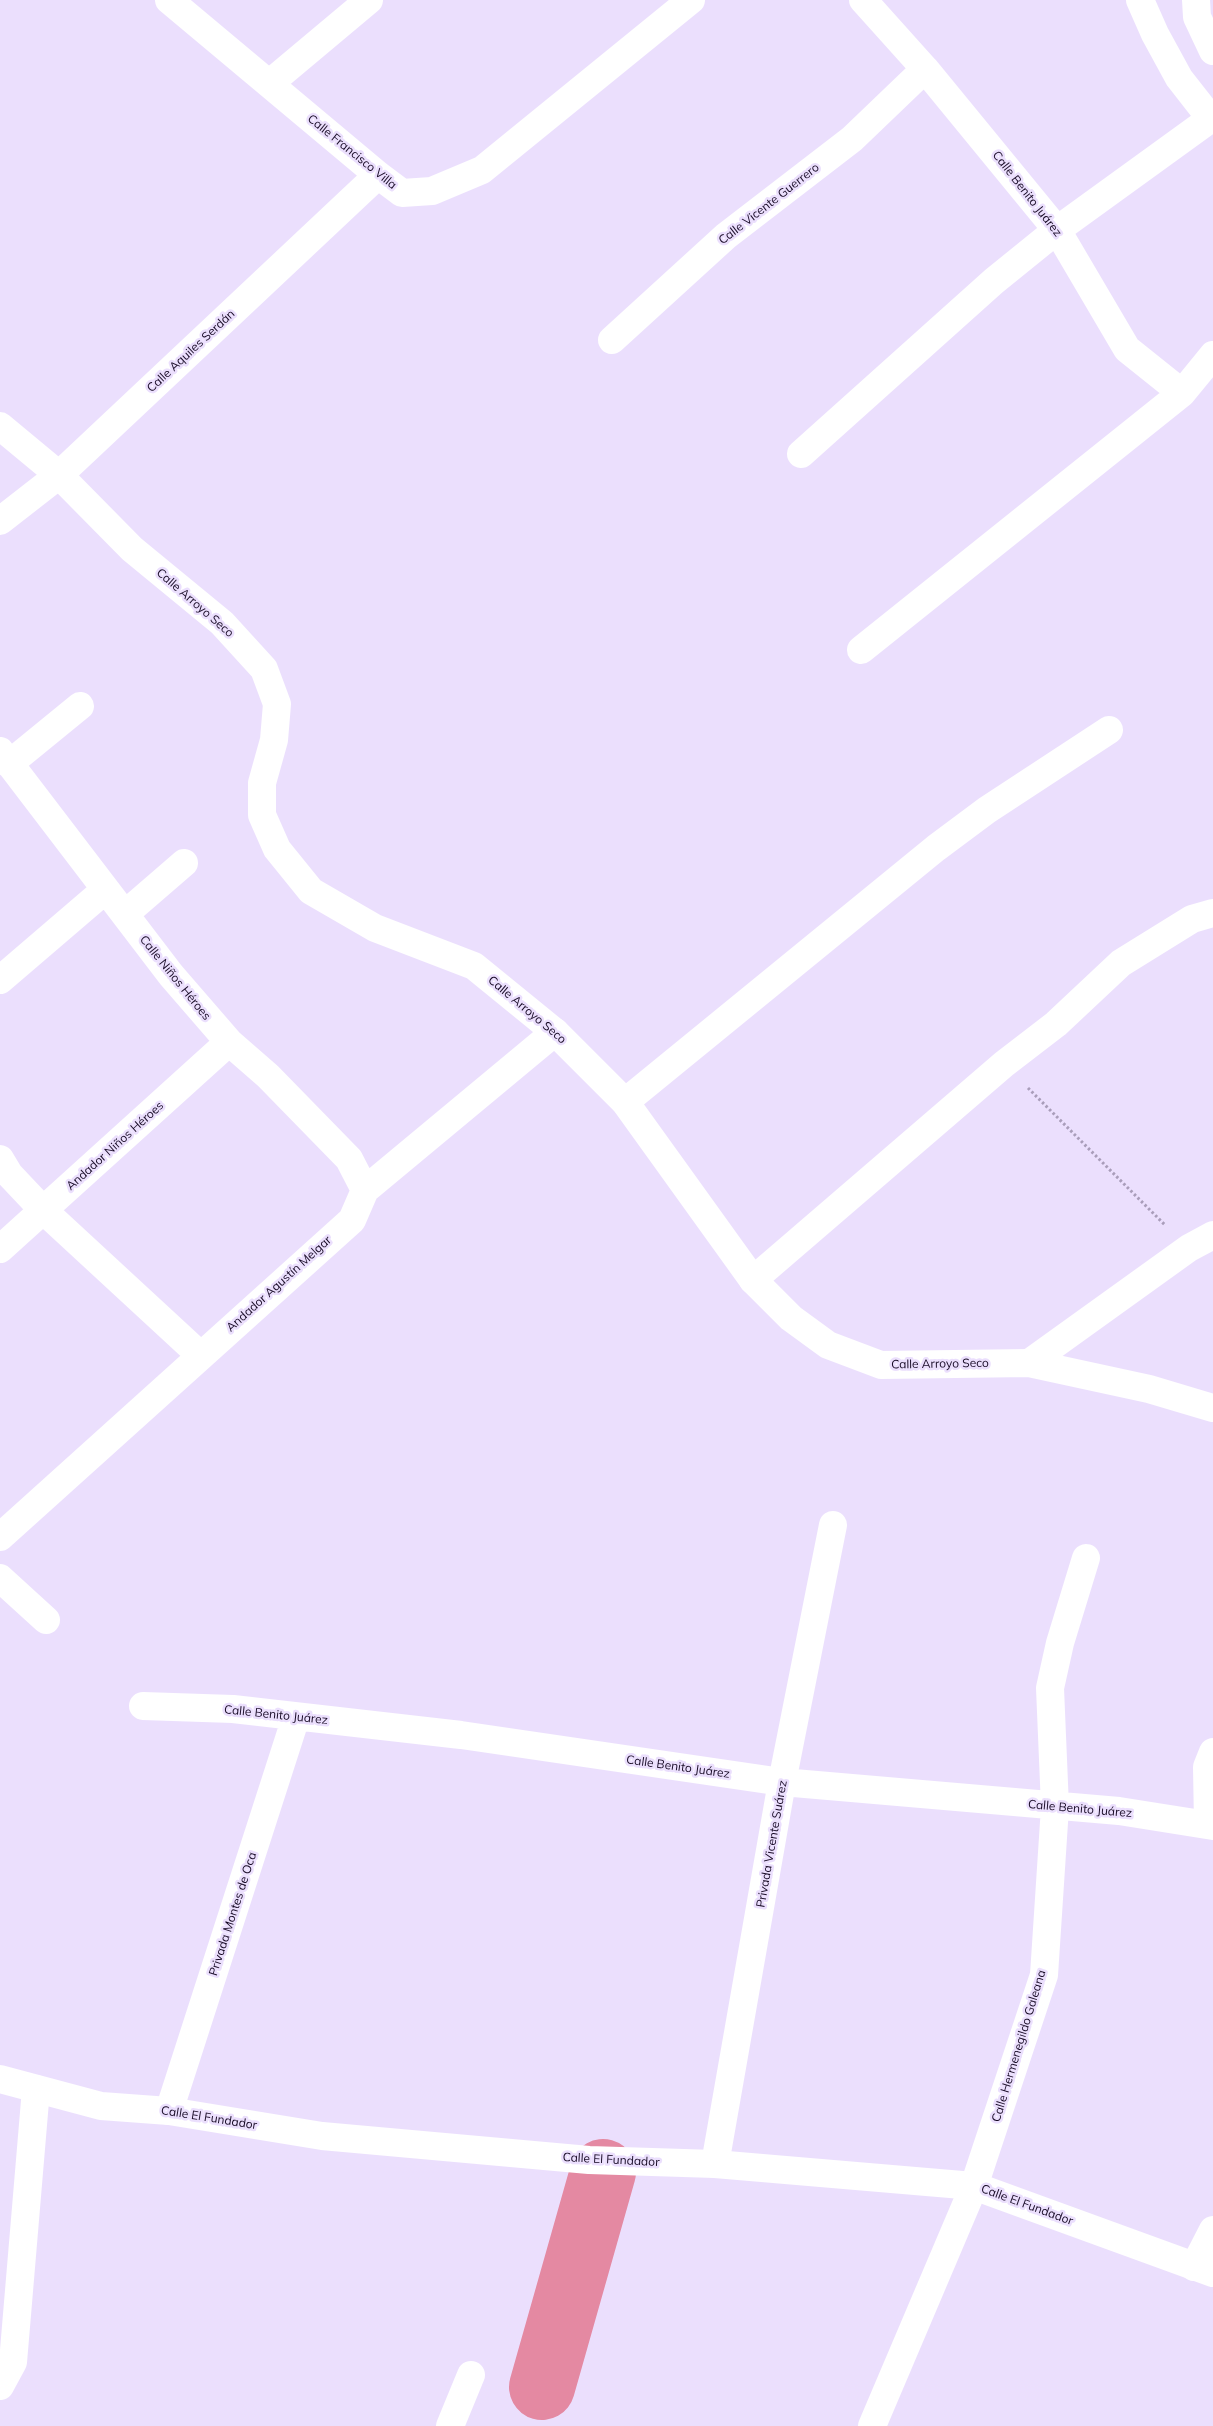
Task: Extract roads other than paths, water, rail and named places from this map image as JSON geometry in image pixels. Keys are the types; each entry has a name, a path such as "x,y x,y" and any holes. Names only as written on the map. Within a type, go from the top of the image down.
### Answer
{"street":[{"name":"Calle Francisco Villa","path":"168,0 402,193 432,191 482,170 691,0"},
{"path":"270,83 369,0"},
{"name":"Calle Benito Juárez","path":"863,0 925,69 1057,230 1128,349 1182,393"},
{"path":"801,454 994,280 1057,230 1212,118 1179,78 1155,34 1140,0"},
{"path":"1196,0 1197,17 1213,51"},
{"name":"Calle Vicente Guerrero","path":"612,340 726,236 852,139 925,69"},
{"name":"Calle Aquiles Serdán","path":"0,521 59,476 378,175"},
{"path":"861,650 1182,393 1213,356"},
{"name":"Calle Arroyo Seco","path":"0,426 59,476 132,549 222,623 264,670 277,704 274,740 262,783 262,815 278,849 311,891 374,928 474,966 555,1032 625,1102 753,1280 791,1318 828,1344 881,1365 1029,1363 1149,1389 1213,1408"},
{"path":"5,758 80,706"},
{"path":"625,1102 936,848 1003,800 1109,730"},
{"name":"Calle Niños Héroes","path":"5,758 171,975 229,1042 268,1076 349,1159 364,1190"},
{"path":"124,914 184,863"},
{"path":"0,980 105,890"},
{"path":"753,1280 1004,1064 1056,1024 1122,963 1192,919 1213,913"},
{"name":"Andador Agustín Melgar","path":"0,1537 352,1220 364,1190 555,1032"},
{"name":"Andador Niños Héroes","path":"0,1249 229,1042"},
{"path":"0,1158 9,1174 43,1210 200,1355"},
{"path":"1029,1363 1189,1248 1213,1235"},
{"name":"Privada Vicente Suárez","path":"715,2164 782,1782 833,1525"},
{"name":"Calle Hermenegildo Galeana","path":"872,2426 974,2186 1044,1975 1055,1807 1050,1688 1060,1643 1086,1558"},
{"path":"0,1578 46,1620"},
{"name":"Calle Benito Juárez","path":"143,1706 233,1709 461,1735 782,1782 1055,1807 1119,1811 1210,1825"},
{"name":"Privada Montes de Oca","path":"169,2110 296,1717"},
{"path":"1210,1825 1207,1767 1213,1752"},
{"name":"Calle El Fundador","path":"0,2079 101,2106 169,2110 322,2136 589,2160 715,2164 974,2186 1204,2270"},
{"path":"0,2386 13,2362 36,2089"},
{"path":"1204,2270 1213,2230"},
{"path":"450,2426 471,2375"}],"waterway":[{"path":"542,2387 603,2172"}]}
